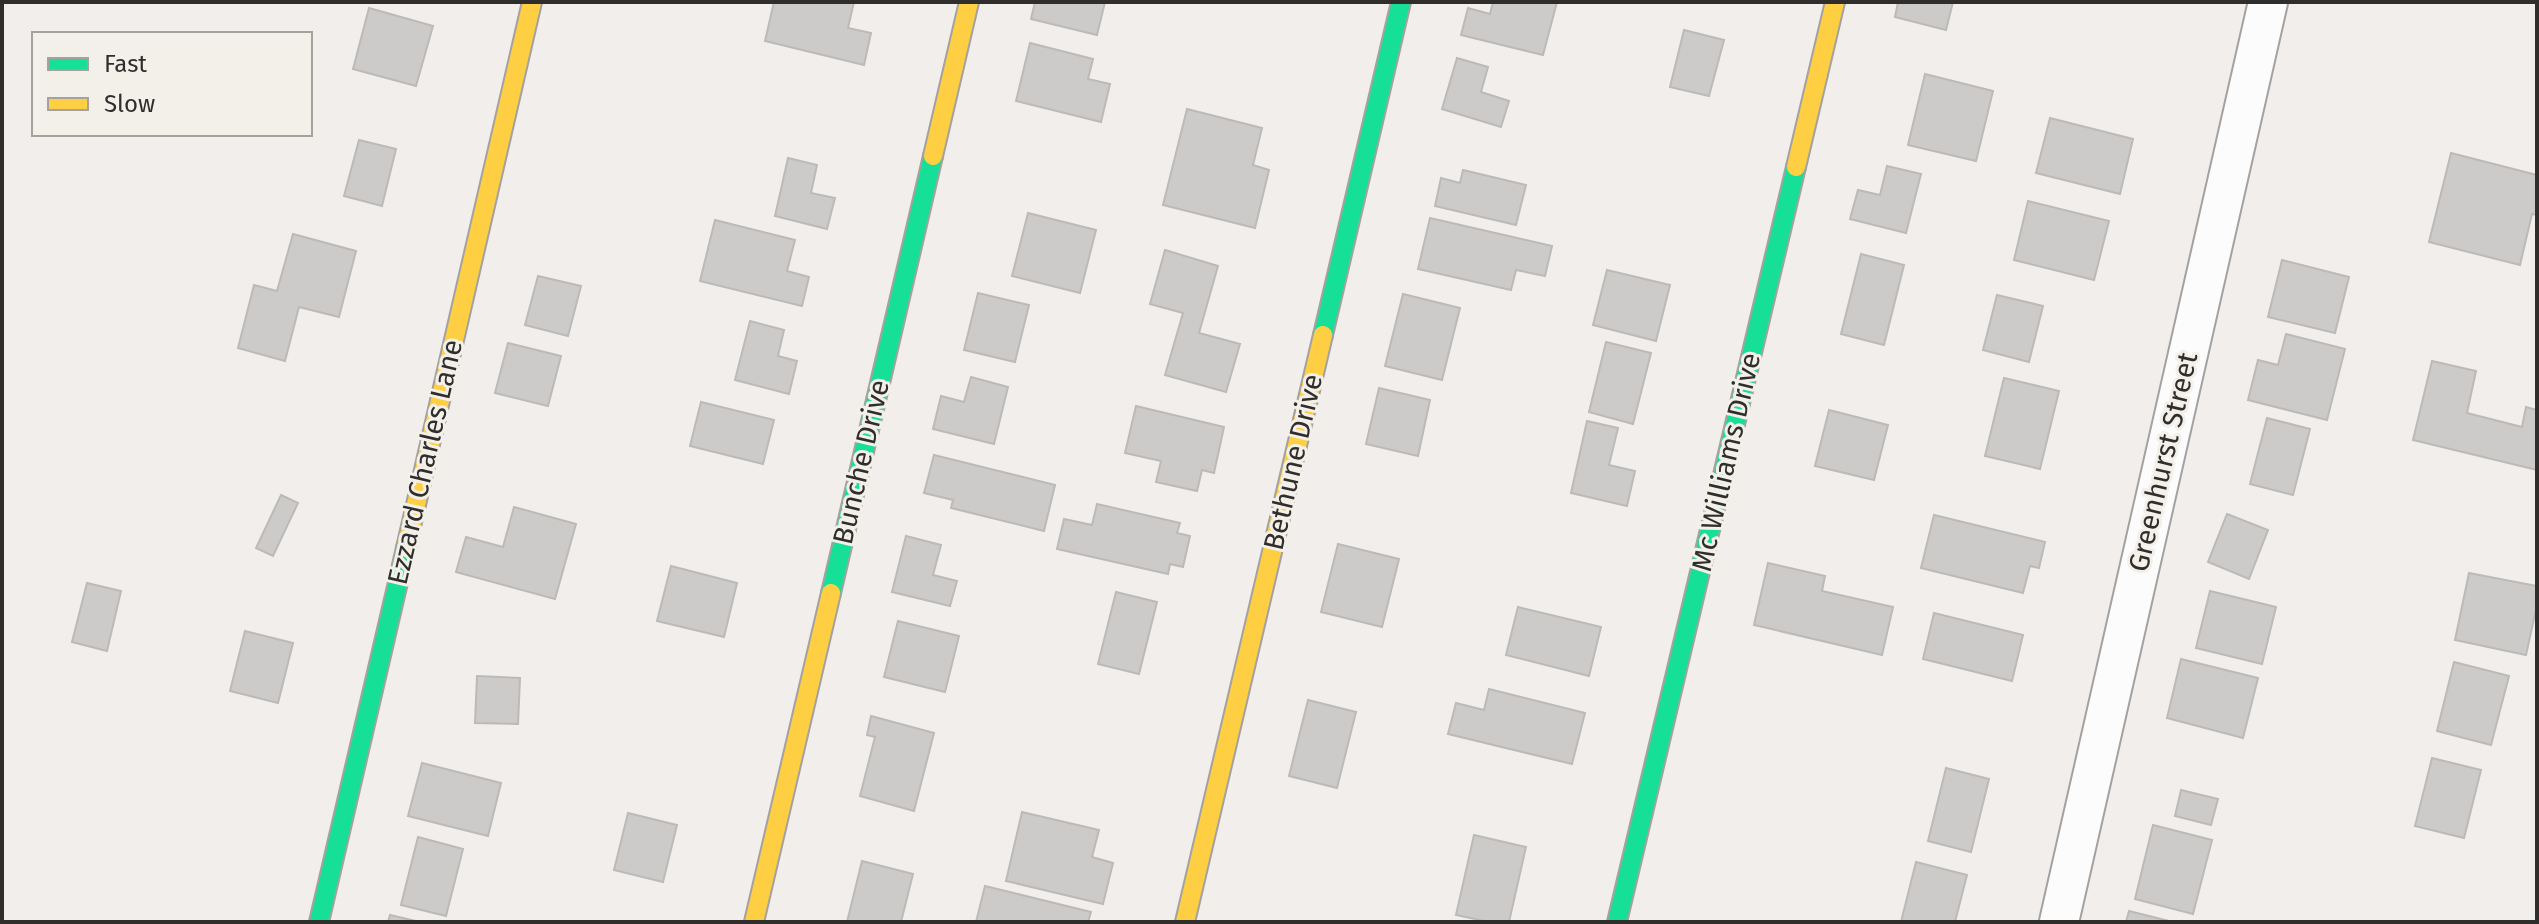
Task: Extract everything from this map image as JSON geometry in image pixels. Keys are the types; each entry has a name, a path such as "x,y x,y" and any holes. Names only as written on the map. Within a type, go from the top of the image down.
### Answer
{"street":[{"name":"Ezzard Charles Lane","path":"319,922 532,2"},
{"name":"Bunche Drive","path":"754,922 969,2"},
{"name":"Bethune Drive","path":"1185,922 1401,2"},
{"name":"Mc Williams Drive","path":"1617,922 1835,2"},
{"name":"Greenhurst Street","path":"2059,922 2268,2"}],"building":[{"path":"774,2 854,2 848,28 871,33 864,65 765,41"},
{"path":"1035,2 1105,2 1097,35 1031,19"},
{"path":"1493,2 1557,2 1543,55 1461,35 1468,8 1490,14"},
{"path":"1898,2 1953,2 1946,30 1895,17"},
{"path":"369,8 433,26 416,86 353,69"},
{"path":"1684,30 1724,40 1709,96 1670,87"},
{"path":"1030,43 1093,59 1088,79 1110,84 1101,122 1016,101"},
{"path":"1457,58 1488,67 1481,92 1509,101 1501,127 1442,109"},
{"path":"1925,74 1993,91 1976,161 1908,145"},
{"path":"1187,109 1262,128 1253,165 1269,170 1255,228 1163,205"},
{"path":"2050,118 2133,139 2120,194 2036,173"},
{"path":"359,140 396,149 382,206 344,196"},
{"path":"2451,153 2537,175 2537,215 2532,214 2520,265 2429,242"},
{"path":"788,158 817,165 811,193 835,198 827,229 775,216"},
{"path":"1887,166 1921,174 1906,233 1850,219 1858,190 1880,195"},
{"path":"1463,170 1526,185 1516,225 1435,206 1441,178 1460,183"},
{"path":"2028,201 2109,221 2094,280 2014,260"},
{"path":"1028,213 1096,230 1080,293 1012,276"},
{"path":"1430,218 1552,246 1545,276 1516,270 1511,290 1418,269"},
{"path":"715,220 795,240 787,271 809,277 802,306 700,281"},
{"path":"293,234 356,251 339,317 299,307 285,361 238,348 254,285 277,291"},
{"path":"1165,250 1218,266 1199,333 1240,344 1226,392 1165,375 1183,313 1150,304"},
{"path":"1861,254 1904,265 1884,345 1841,334"},
{"path":"2282,260 2349,277 2335,333 2268,317"},
{"path":"1607,270 1670,285 1656,341 1593,325"},
{"path":"538,276 581,286 568,336 525,325"},
{"path":"978,293 1029,305 1015,362 964,350"},
{"path":"1403,294 1460,308 1442,380 1385,366"},
{"path":"1997,295 2043,306 2029,362 1983,350"},
{"path":"750,321 784,330 778,356 797,361 789,394 735,380"},
{"path":"2286,334 2345,349 2327,420 2248,400 2258,360 2278,365"},
{"path":"1606,342 1651,353 1633,424 1589,412"},
{"path":"508,343 561,356 548,406 495,393"},
{"path":"2432,361 2476,371 2467,413 2522,427 2526,407 2537,410 2537,470 2413,440"},
{"path":"971,377 1008,387 994,444 933,429 941,396 964,402"},
{"path":"2004,378 2059,391 2040,469 1985,456"},
{"path":"1379,388 1430,400 1418,456 1366,444"},
{"path":"701,402 774,420 763,464 690,446"},
{"path":"1136,406 1224,427 1214,473 1202,470 1197,491 1156,482 1161,461 1125,453"},
{"path":"1829,410 1888,425 1874,480 1815,466"},
{"path":"2267,418 2310,429 2293,495 2250,484"},
{"path":"1587,421 1618,428 1609,465 1635,471 1627,506 1571,493"},
{"path":"934,455 1055,485 1044,531 951,508 953,500 924,493"},
{"path":"281,495 298,503 273,556 256,548"},
{"path":"1097,504 1180,523 1177,533 1190,536 1183,567 1170,564 1168,574 1057,549 1064,519 1092,525"},
{"path":"514,507 576,524 555,599 456,572 466,537 503,547"},
{"path":"2227,514 2268,530 2249,579 2208,562"},
{"path":"1934,515 2045,542 2039,568 2030,566 2023,593 1921,568"},
{"path":"906,536 941,545 933,575 957,581 950,606 892,592"},
{"path":"1338,544 1399,559 1382,627 1321,612"},
{"path":"1768,563 1825,576 1822,591 1893,607 1882,655 1754,625"},
{"path":"671,566 737,583 724,637 657,621"},
{"path":"2469,573 2537,586 2537,605 2526,655 2455,640"},
{"path":"87,583 121,591 107,651 72,642"},
{"path":"2210,591 2276,607 2262,664 2196,648"},
{"path":"1116,592 1157,602 1139,674 1098,664"},
{"path":"1518,607 1601,627 1589,676 1506,655"},
{"path":"1934,613 2023,635 2012,681 1923,659"},
{"path":"898,621 959,636 945,692 884,677"},
{"path":"245,631 293,643 278,703 230,691"},
{"path":"2181,659 2258,678 2243,738 2167,718"},
{"path":"2454,662 2509,676 2491,745 2437,731"},
{"path":"477,676 520,678 518,724 475,723"},
{"path":"1489,689 1585,713 1572,764 1448,734 1456,703 1484,710"},
{"path":"1308,700 1356,712 1337,788 1289,776"},
{"path":"871,716 934,733 914,811 860,796 875,737 867,735"},
{"path":"2432,758 2481,770 2464,838 2415,826"},
{"path":"422,763 501,783 488,836 408,816"},
{"path":"1946,768 1989,779 1971,852 1928,841"},
{"path":"2181,790 2218,799 2211,825 2175,816"},
{"path":"1022,812 1099,830 1092,857 1113,863 1103,904 1006,881"},
{"path":"628,813 677,825 663,882 614,870"},
{"path":"2153,825 2212,840 2193,914 2135,899"},
{"path":"1474,835 1526,847 1509,922 1489,922 1456,915"},
{"path":"418,837 463,849 446,916 401,905"},
{"path":"862,861 913,874 901,922 847,922"},
{"path":"1916,862 1967,875 1955,922 1901,922"},
{"path":"985,886 1091,912 1088,922 976,922"},
{"path":"2129,911 2173,922 2126,922"},
{"path":"390,915 420,922 388,922"}],"traffic: fast":[{"path":"1323,335 1401,2"},
{"path":"831,593 933,156"},
{"path":"1617,922 1796,167"},
{"path":"319,922 406,548"}],"traffic: slow":[{"path":"406,548 532,2"},
{"path":"933,156 969,2"},
{"path":"1796,167 1835,2"},
{"path":"1185,922 1323,335"},
{"path":"754,922 831,593"}]}
